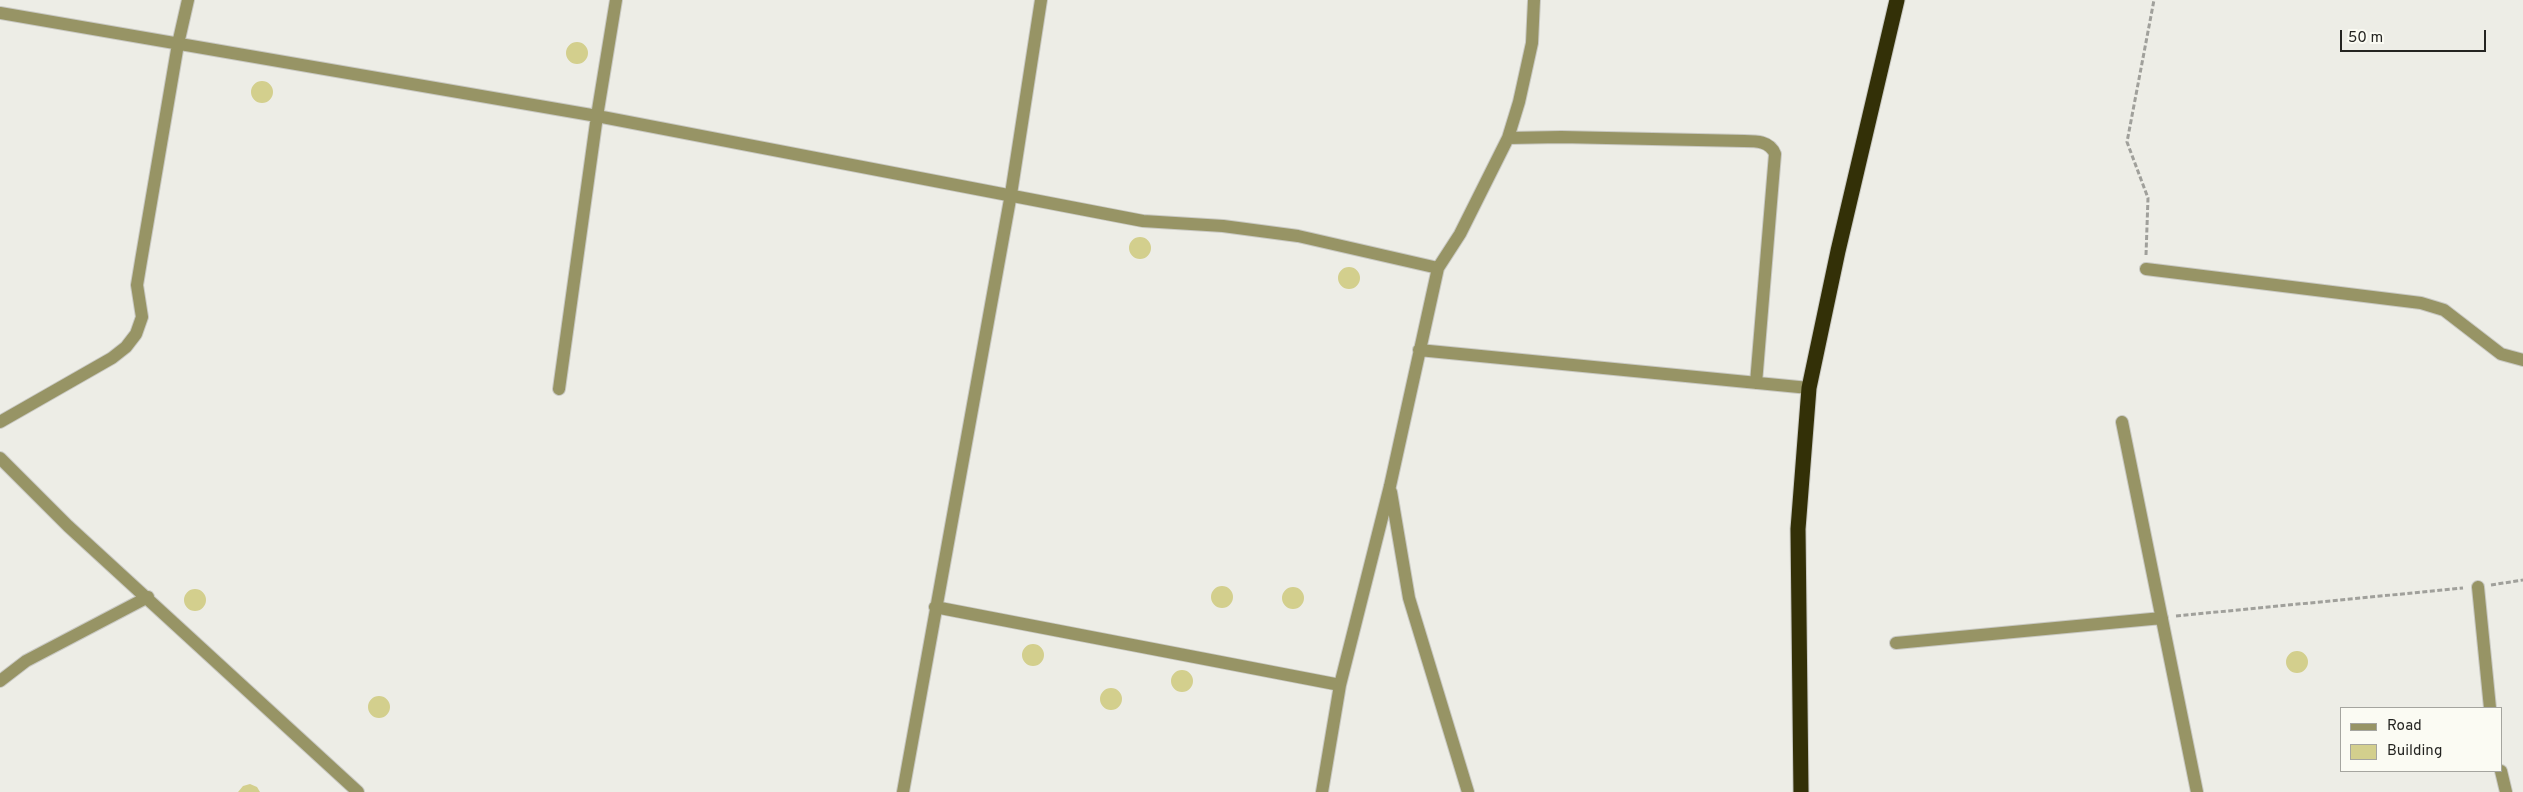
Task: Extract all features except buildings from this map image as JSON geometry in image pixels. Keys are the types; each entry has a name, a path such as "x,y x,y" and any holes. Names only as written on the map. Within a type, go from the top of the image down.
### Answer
{"highway":[{"path":"1798,791 1798,529 1809,388 1838,251 1897,0"}],"street":[{"path":"0,422 112,358 126,347 136,334 142,317 137,285 178,44 188,0"},
{"path":"559,389 597,116 616,0"},
{"path":"903,792 1011,194 1041,0"},
{"path":"1322,792 1340,685 1390,486 1438,268 1460,234 1508,138 1520,102 1532,43 1534,0"},
{"path":"0,14 597,116 1011,194 1143,221 1223,226 1298,236 1438,268"},
{"path":"1508,138 1561,137 1744,141 1771,146 1775,154 1756,383"},
{"path":"2146,269 2421,303 2444,310 2501,354 2523,360"},
{"path":"1419,350 1809,388"},
{"path":"2122,422 2197,792"},
{"path":"0,458 68,526 148,597 358,792"},
{"path":"1390,486 1409,598 1468,792"},
{"path":"2478,587 2490,707"},
{"path":"0,681 26,661 148,597"},
{"path":"935,607 1340,685"},
{"path":"1896,643 2162,618"},
{"path":"2501,772 2506,792"}],"path":[{"path":"2146,269 2148,198 2127,142 2154,0"},
{"path":"2162,618 2478,587 2523,580"}]}
